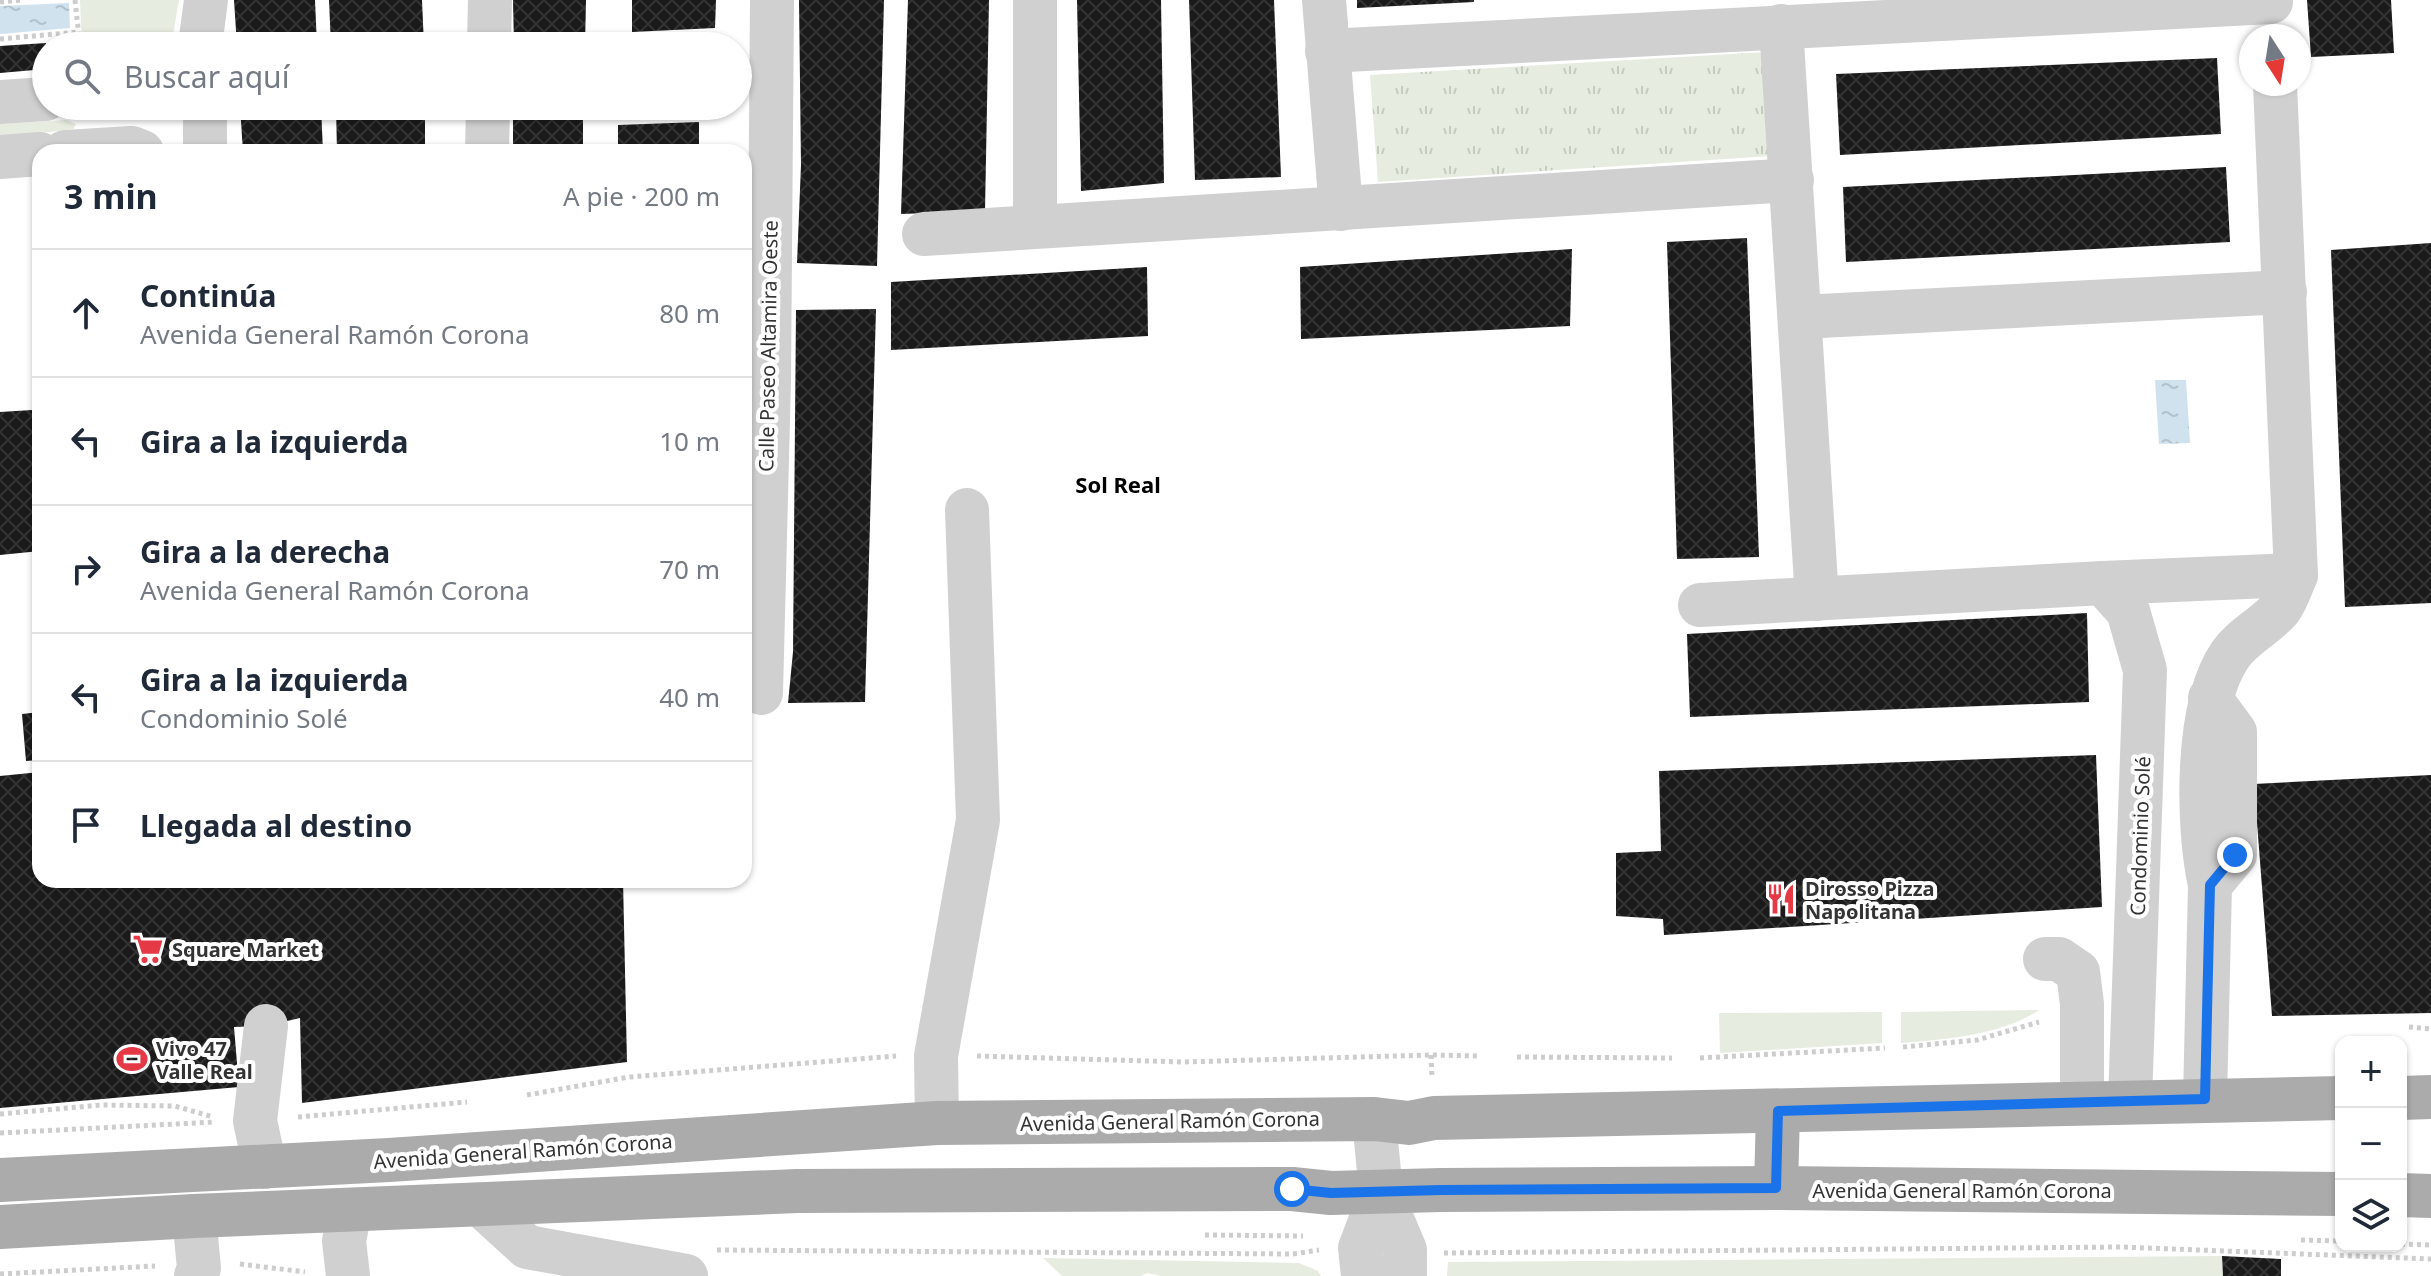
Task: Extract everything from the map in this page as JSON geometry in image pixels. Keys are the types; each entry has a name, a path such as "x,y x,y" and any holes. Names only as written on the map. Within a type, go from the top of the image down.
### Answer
{"main road":[{"path":"2407,1098 2431,1097"},
{"name":"Avenida General Ramón Corona","path":"0,1180 630,1145 937,1123 1374,1119 1409,1123 1434,1118 2335,1098"},
{"path":"1776,1188 1778,1111"},
{"name":"Avenida General Ramón Corona","path":"0,1227 797,1191 1292,1189 1381,1193 1776,1188 2335,1194"},
{"path":"2407,1195 2431,1196"}],"street":[{"path":"202,32 206,0"},
{"path":"489,32 490,0"},
{"name":"Calle Paseo Altamira Oeste","path":"761,693 761,362 772,0"},
{"path":"1035,0 1035,226"},
{"path":"1324,0 1341,209"},
{"path":"1327,51 1781,26 2271,13"},
{"path":"1781,26 1817,599"},
{"path":"2205,1099 2216,865 2203,737 2210,698 2230,655 2280,609 2296,575 2276,96"},
{"path":"0,102 32,100"},
{"path":"205,120 205,144"},
{"path":"487,144 488,120"},
{"path":"0,157 32,155"},
{"path":"924,234 1792,180"},
{"path":"1801,317 2285,292"},
{"path":"937,1123 936,1056 978,820 967,510"},
{"path":"1700,605 2296,575"},
{"name":"Condominio Solé","path":"2103,583 2128,611 2145,670 2130,1101"},
{"path":"2140,853 2216,865"},
{"path":"2045,959 2059,959 2078,972 2082,1004 2082,1102"},
{"path":"265,1167 255,1121 266,1026"},
{"path":"1374,1119 1381,1193 1383,1265"},
{"path":"482,1206 527,1247 694,1263"},
{"path":"328,1274 344,1241 350,1211"},
{"path":"186,1270 194,1216"}],"path":[{"path":"0,2 22,0"},
{"path":"75,0 78,32"},
{"path":"0,39 32,36"},
{"path":"1903,1047 1977,1040 2052,1019"},
{"path":"2409,1027 2431,1029"},
{"path":"1700,1058 1885,1048"},
{"path":"527,1095 629,1077 905,1055"},
{"path":"968,1055 1183,1062 1480,1056"},
{"path":"1517,1057 1672,1058"},
{"path":"296,1117 467,1102"},
{"path":"0,1114 101,1105 175,1106 229,1121 0,1133"},
{"path":"2407,1244 2431,1245"},
{"path":"694,1263 1293,1254 1383,1265 1471,1253 2121,1247 2431,1259"},
{"path":"0,1274 186,1270 231,1262 328,1274"}],"green space":[{"path":"80,0 179,0 174,32 82,32"},
{"path":"1768,52 1771,156 1378,182 1370,75"},
{"path":"66,120 76,124 73,129 0,138 0,124"},
{"path":"2039,1010 1990,1031 1901,1043 1901,1012"},
{"path":"1882,1012 1882,1043 1720,1053 1719,1013"},
{"path":"2222,1256 2223,1276 1447,1276 1448,1262"},
{"path":"1043,1258 1299,1263 1318,1271 1321,1276 1161,1276 1147,1273 1141,1276 1062,1276"}],"water":[{"path":"69,3 70,28 0,34 0,6"},
{"path":"2155,380 2186,380 2190,443 2159,444"}],"building":[{"path":"234,0 315,0 316,32 236,32"},
{"path":"329,0 422,0 423,32 330,32"},
{"path":"513,0 586,0 585,32 514,32"},
{"path":"632,0 716,0 715,28 632,32"},
{"path":"799,0 884,0 877,266 797,263 801,165"},
{"path":"908,0 989,0 985,211 901,214"},
{"path":"1077,0 1161,0 1164,183 1081,191"},
{"path":"1189,0 1274,0 1281,177 1195,180"},
{"path":"1357,0 1474,0 1474,2 1357,8"},
{"path":"2307,0 2391,0 2394,53 2311,57"},
{"path":"32,44 32,70 0,73 0,46"},
{"path":"2217,58 2221,134 1840,155 1836,74"},
{"path":"241,120 322,120 323,144 242,144"},
{"path":"336,120 425,120 425,144 337,144"},
{"path":"513,120 583,120 583,144 513,144"},
{"path":"699,122 699,144 618,144 618,125"},
{"path":"2226,167 2230,242 1846,262 1843,187"},
{"path":"1747,238 1759,557 1677,559 1667,242"},
{"path":"2431,243 2431,603 2345,607 2331,250"},
{"path":"1572,249 1570,326 1301,339 1300,267"},
{"path":"1147,267 1148,336 891,350 891,282"},
{"path":"876,309 865,702 788,703 793,652 796,310"},
{"path":"32,410 32,552 0,555 0,412"},
{"path":"2087,613 2089,702 1690,717 1687,634"},
{"path":"32,713 32,761 26,761 22,714"},
{"path":"2096,755 2102,907 1664,935 1663,919 1616,916 1616,853 1661,851 1659,771"},
{"path":"32,773 32,888 623,888 627,1062 302,1103 300,1018 266,1026 234,1027 239,1087 0,1108 0,776"},
{"path":"2431,775 2431,1013 2272,1016 2254,784"},
{"path":"2222,1256 2281,1259 2281,1276 2223,1276"}],"place":[{"name":"Dirosso Pizza Napolitana","path":"1781,899"},
{"name":"Square Market","path":"148,949"},
{"name":"Vivo 47 Valle Real","path":"132,1059"}],"district":[{"name":"Sol Real","path":"1118,484"}],"route":[{"path":"1292,1189 1381,1193 1776,1188 1778,1111 2205,1099 2210,885 2235,855"}]}
